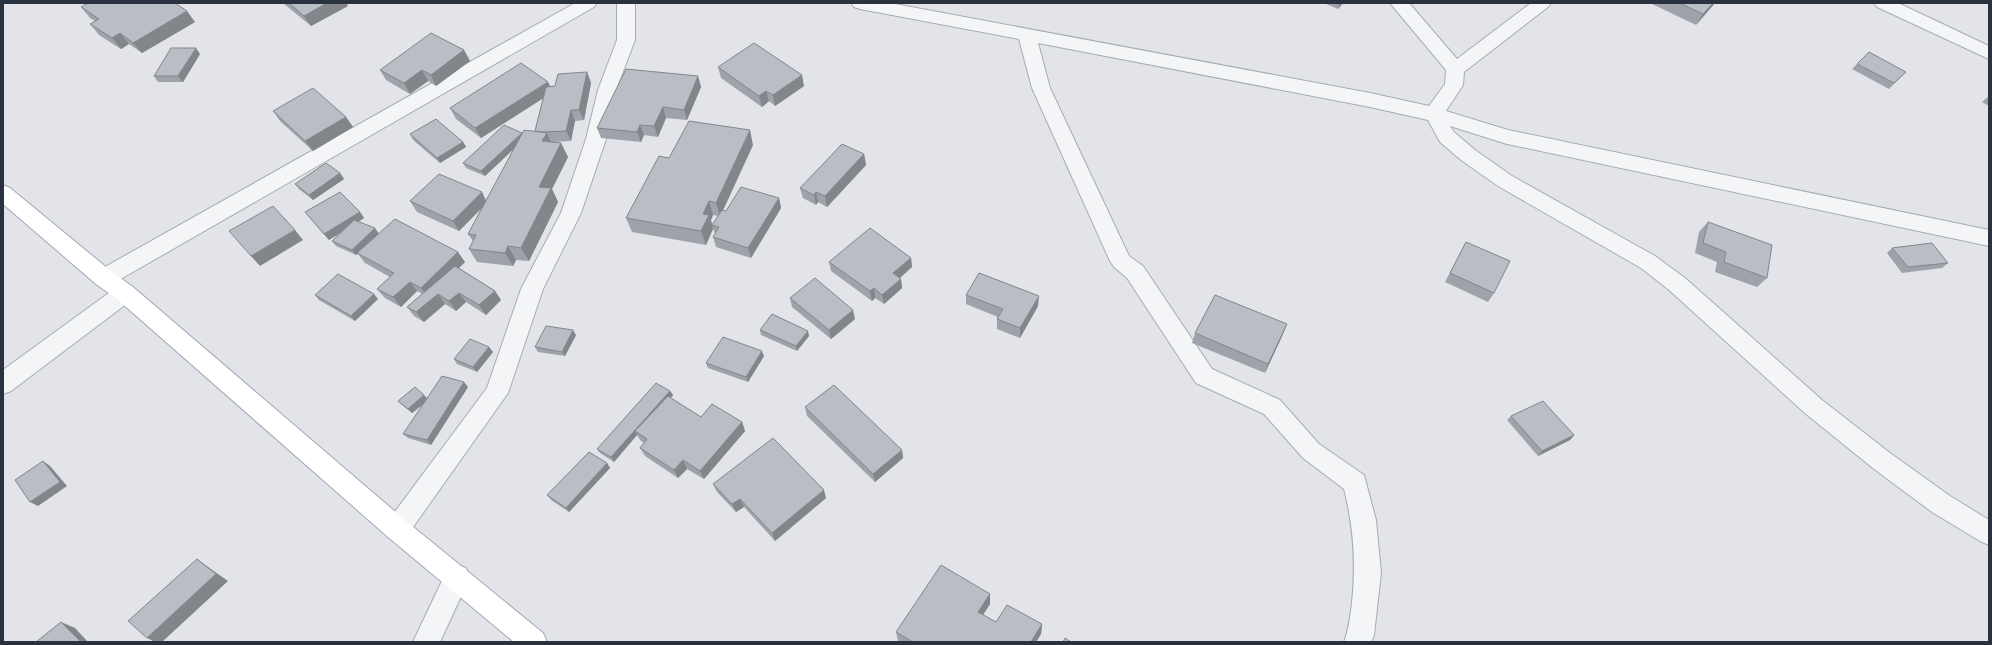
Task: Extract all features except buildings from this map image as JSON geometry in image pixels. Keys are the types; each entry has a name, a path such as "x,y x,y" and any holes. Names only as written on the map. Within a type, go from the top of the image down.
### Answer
{"main road":[{"path":"3,193 104,278 125,293 397,529 534,642"}],"street":[{"path":"104,278 588,3"},
{"path":"397,529 497,393 532,289 571,213 596,139 607,90 626,40 626,3"},
{"path":"860,3 1027,36 1291,84 1434,114 1507,137 1989,238"},
{"path":"1398,3 1446,57 1455,70 1454,85 1434,114"},
{"path":"1455,70 1542,3"},
{"path":"1883,3 1989,53"},
{"path":"1027,36 1041,88 1121,261 1135,272 1204,376 1272,407 1311,451 1355,483 1364,520 1368,573 1361,635 1357,642"},
{"path":"1434,114 1447,137 1468,156 1505,181 1648,262 1677,284 1814,407 1882,461 1935,500 1989,533"},
{"path":"3,384 21,369 125,293"},
{"path":"426,642 457,577"}]}
